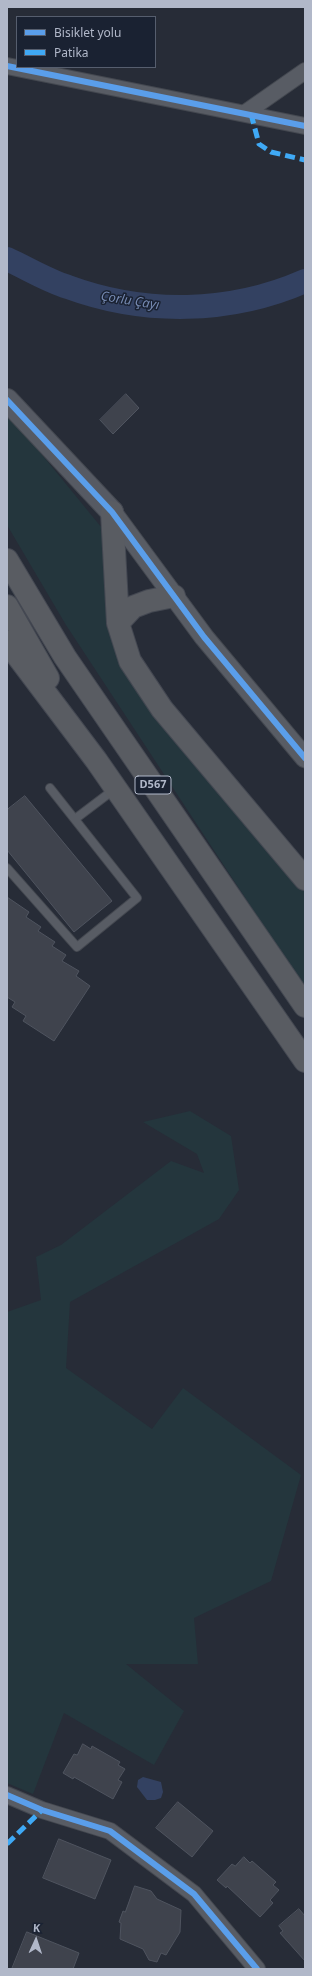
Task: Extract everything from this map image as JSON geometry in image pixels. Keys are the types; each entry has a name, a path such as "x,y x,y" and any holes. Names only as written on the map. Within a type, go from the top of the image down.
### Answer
{"highway":[{"path":"112,512 118,624 130,661 162,709 305,879"},
{"name":"D567","path":"7,560 65,657 305,1006"},
{"path":"118,624 133,607 149,601 174,596"},
{"name":"D567","path":"7,606 96,760 305,1061"},
{"path":"7,642 96,760"}],"main road":[{"path":"7,400 112,512"}],"street":[{"path":"17,68 305,126"},
{"path":"245,113 305,71"},
{"path":"112,512 204,637 305,758"},
{"path":"7,1795 42,1810 110,1831 194,1894 257,1969"}],"lane":[{"path":"7,868 77,947 137,898 50,788"},
{"path":"75,819 116,788"}],"shaded area":[{"path":"7,406 39,451 106,533 106,625 123,655 305,886 305,989 66,625 7,525"},
{"path":"190,1111 231,1136 239,1190 219,1219 70,1302 66,1368 152,1429 183,1388 301,1475 271,1581 194,1618 198,1664 126,1664 184,1711 154,1765 64,1713 33,1794 7,1783 7,1312 41,1300 36,1257 61,1245 171,1161 204,1173 197,1154 143,1122"}],"water":[{"path":"143,1777 161,1782 163,1792 161,1798 147,1800 137,1787 138,1780"}],"building":[{"path":"126,394 139,408 113,434 100,420"},
{"path":"25,796 112,901 74,932 7,850 7,810"},
{"path":"7,897 29,912 26,917 41,927 38,931 55,942 52,946 66,955 62,961 79,971 76,976 90,986 54,1041 23,1021 26,1016 12,1007 15,1002 7,997"},
{"path":"83,1744 91,1749 92,1746 120,1762 118,1765 125,1769 118,1780 122,1782 113,1799 74,1777 73,1779 63,1773 74,1754 77,1755"},
{"path":"178,1802 213,1831 192,1857 156,1828"},
{"path":"59,1839 111,1860 95,1899 43,1878"},
{"path":"244,1857 250,1863 252,1861 276,1882 273,1885 279,1890 270,1900 273,1903 260,1917 227,1886 226,1888 217,1880 232,1864 235,1866"},
{"path":"135,1886 151,1891 157,1899 181,1910 180,1932 166,1955 161,1953 157,1962 149,1960 143,1949 120,1939 121,1923 119,1922 123,1911 125,1912"},
{"path":"299,1909 305,1916 305,1961 280,1933 283,1931 279,1926"},
{"path":"27,1932 79,1953 73,1969 12,1969"}],"waterway":[{"name":"Çorlu Çayı","path":"7,259 52,281 68,287 127,303 157,306 187,307 217,305 247,300 276,292 305,281"}],"marked path":[{"path":"251,114 259,144 271,152 305,160"},
{"path":"7,1844 42,1810"}],"cycle path":[{"path":"7,66 16,68"},
{"path":"17,68 305,126"},
{"path":"7,400 112,512 204,637 305,758"},
{"path":"7,1795 42,1810 110,1831 194,1894 257,1969"}]}
